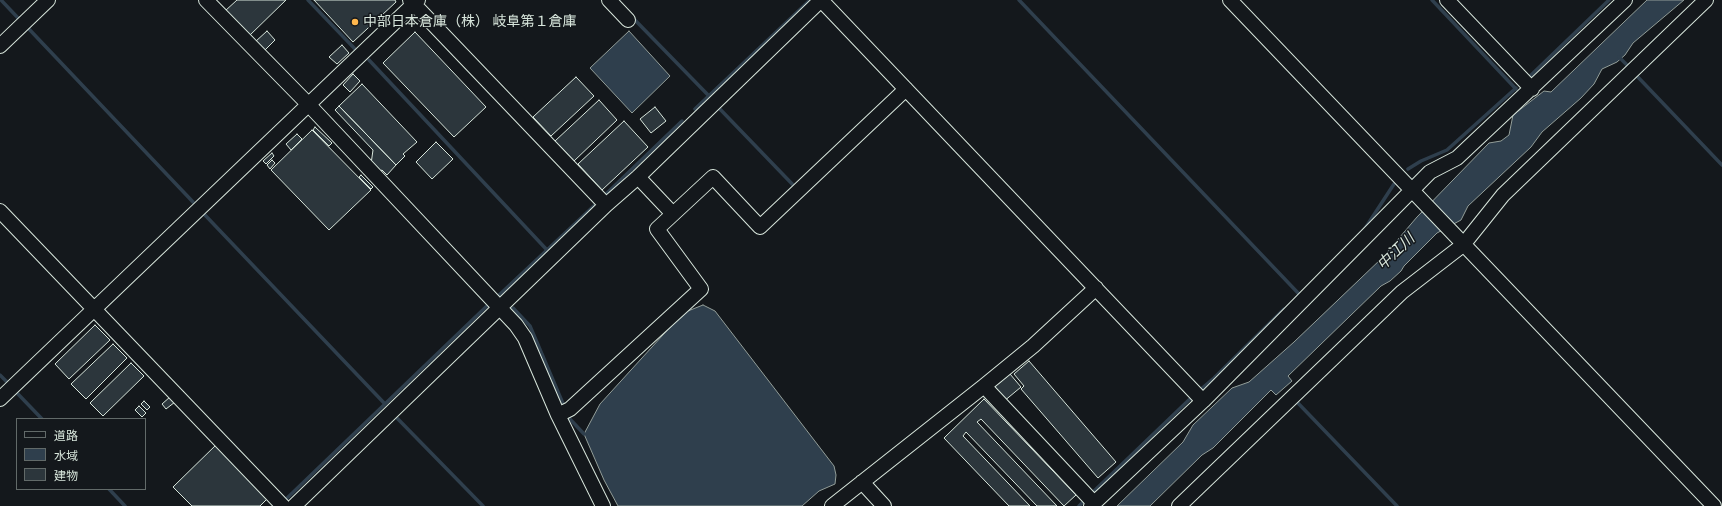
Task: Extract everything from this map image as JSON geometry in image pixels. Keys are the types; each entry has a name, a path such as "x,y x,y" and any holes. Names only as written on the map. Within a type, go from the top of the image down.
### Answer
{"street":[{"path":"0,46 48,0"},
{"path":"206,0 309,105 516,325 525,338 558,415 603,506"},
{"path":"609,0 628,20"},
{"path":"294,506 821,0 1203,400"},
{"path":"1230,0 1411,191 1714,506"},
{"path":"1447,0 1532,89"},
{"path":"984,386 1093,504 1203,400 1430,172 1457,158 1625,0"},
{"path":"1179,506 1402,292 1460,241 1504,195 1706,0"},
{"path":"0,399 309,105 414,1 606,205"},
{"path":"558,415 570,409 701,289 657,229 673,214 713,177 760,227 906,89"},
{"path":"638,177 673,214"},
{"path":"0,211 283,506"},
{"path":"832,506 984,386 1032,346 1096,288"},
{"path":"862,482 884,506"}],"water":[{"name":"中江川","path":"1647,0 1684,0 1633,43 1625,55 1617,62 1602,69 1594,84 1581,98 1542,132 1531,147 1468,206 1461,220 1437,233 1404,266 1401,271 1390,281 1381,286 1288,376 1292,381 1276,395 1271,390 1213,448 1202,455 1150,506 1117,506 1183,442 1193,425 1232,388 1249,382 1294,342 1382,258 1417,217 1489,143 1501,141 1509,135 1513,115 1544,91 1551,92"},
{"path":"629,31 670,76 632,113 590,68"},
{"path":"703,305 715,311 834,466 836,475 835,484 819,491 802,506 618,506 604,480 584,434 600,404 683,313"}],"building":[{"path":"237,0 286,0 249,36 225,11"},
{"name":"中部日本倉庫（株） 岐阜第１倉庫","path":"314,0 395,0 396,2 353,42"},
{"path":"267,31 275,40 264,51 255,42"},
{"path":"415,32 486,107 454,137 383,63"},
{"path":"342,45 349,53 337,64 329,57"},
{"path":"353,74 360,81 350,92 343,85"},
{"path":"576,77 594,96 551,136 533,117"},
{"path":"362,84 417,142 403,154 405,156 396,165 339,106"},
{"path":"599,100 617,120 574,161 555,141"},
{"path":"339,106 396,165 387,175 382,170 378,172 371,164 373,150 335,110"},
{"path":"655,107 666,121 651,133 640,119"},
{"path":"624,121 648,147 602,190 578,164"},
{"path":"315,127 332,143 329,146 313,130"},
{"path":"312,130 371,190 329,230 271,170"},
{"path":"297,134 302,139 291,150 286,144"},
{"path":"436,142 453,159 432,179 416,162"},
{"path":"272,153 274,156 266,164 263,161"},
{"path":"272,160 275,163 270,169 267,165"},
{"path":"361,175 373,187 371,189 359,177"},
{"path":"95,325 110,340 69,379 55,364"},
{"path":"113,344 127,358 86,399 71,384"},
{"path":"1029,361 1116,462 1098,478 1021,389 1024,386 1014,374"},
{"path":"131,363 144,376 103,416 90,403"},
{"path":"1010,374 1021,387 1003,402 992,389"},
{"path":"170,397 175,402 166,409 162,404"},
{"path":"984,399 1076,495 1064,506 981,419 977,422 1057,506 1037,506 966,432 963,436 1030,506 1009,506 944,438"},
{"path":"144,401 150,407 147,410 141,404"},
{"path":"139,406 146,413 142,417 135,410"},
{"path":"217,444 268,498 260,506 192,506 173,487"}],"waterway":[{"path":"1,0 19,19"},
{"path":"308,0 355,49"},
{"path":"695,109 810,0"},
{"path":"1019,0 1299,294"},
{"path":"1432,0 1516,89"},
{"path":"1527,79 1609,0"},
{"path":"632,17 709,96"},
{"path":"28,28 193,202"},
{"path":"1619,57 1627,65"},
{"path":"369,60 547,250"},
{"path":"1635,74 1722,165"},
{"path":"1408,169 1421,161 1447,150 1516,88"},
{"path":"717,106 796,188"},
{"path":"605,195 682,121"},
{"path":"1364,230 1394,184"},
{"path":"497,297 597,203"},
{"path":"204,214 385,404"},
{"path":"283,502 490,303"},
{"path":"513,308 530,326 564,406"},
{"path":"1200,390 1284,309"},
{"path":"0,375 7,382"},
{"path":"18,394 41,418"},
{"path":"1092,493 1193,396"},
{"path":"1296,401 1397,506"},
{"path":"395,416 483,506"},
{"path":"569,418 584,434"},
{"path":"110,490 125,506"},
{"path":"1079,506 1086,499"}],"place":[{"name":"中部日本倉庫（株） 岐阜第１倉庫","path":"355,22"}]}
